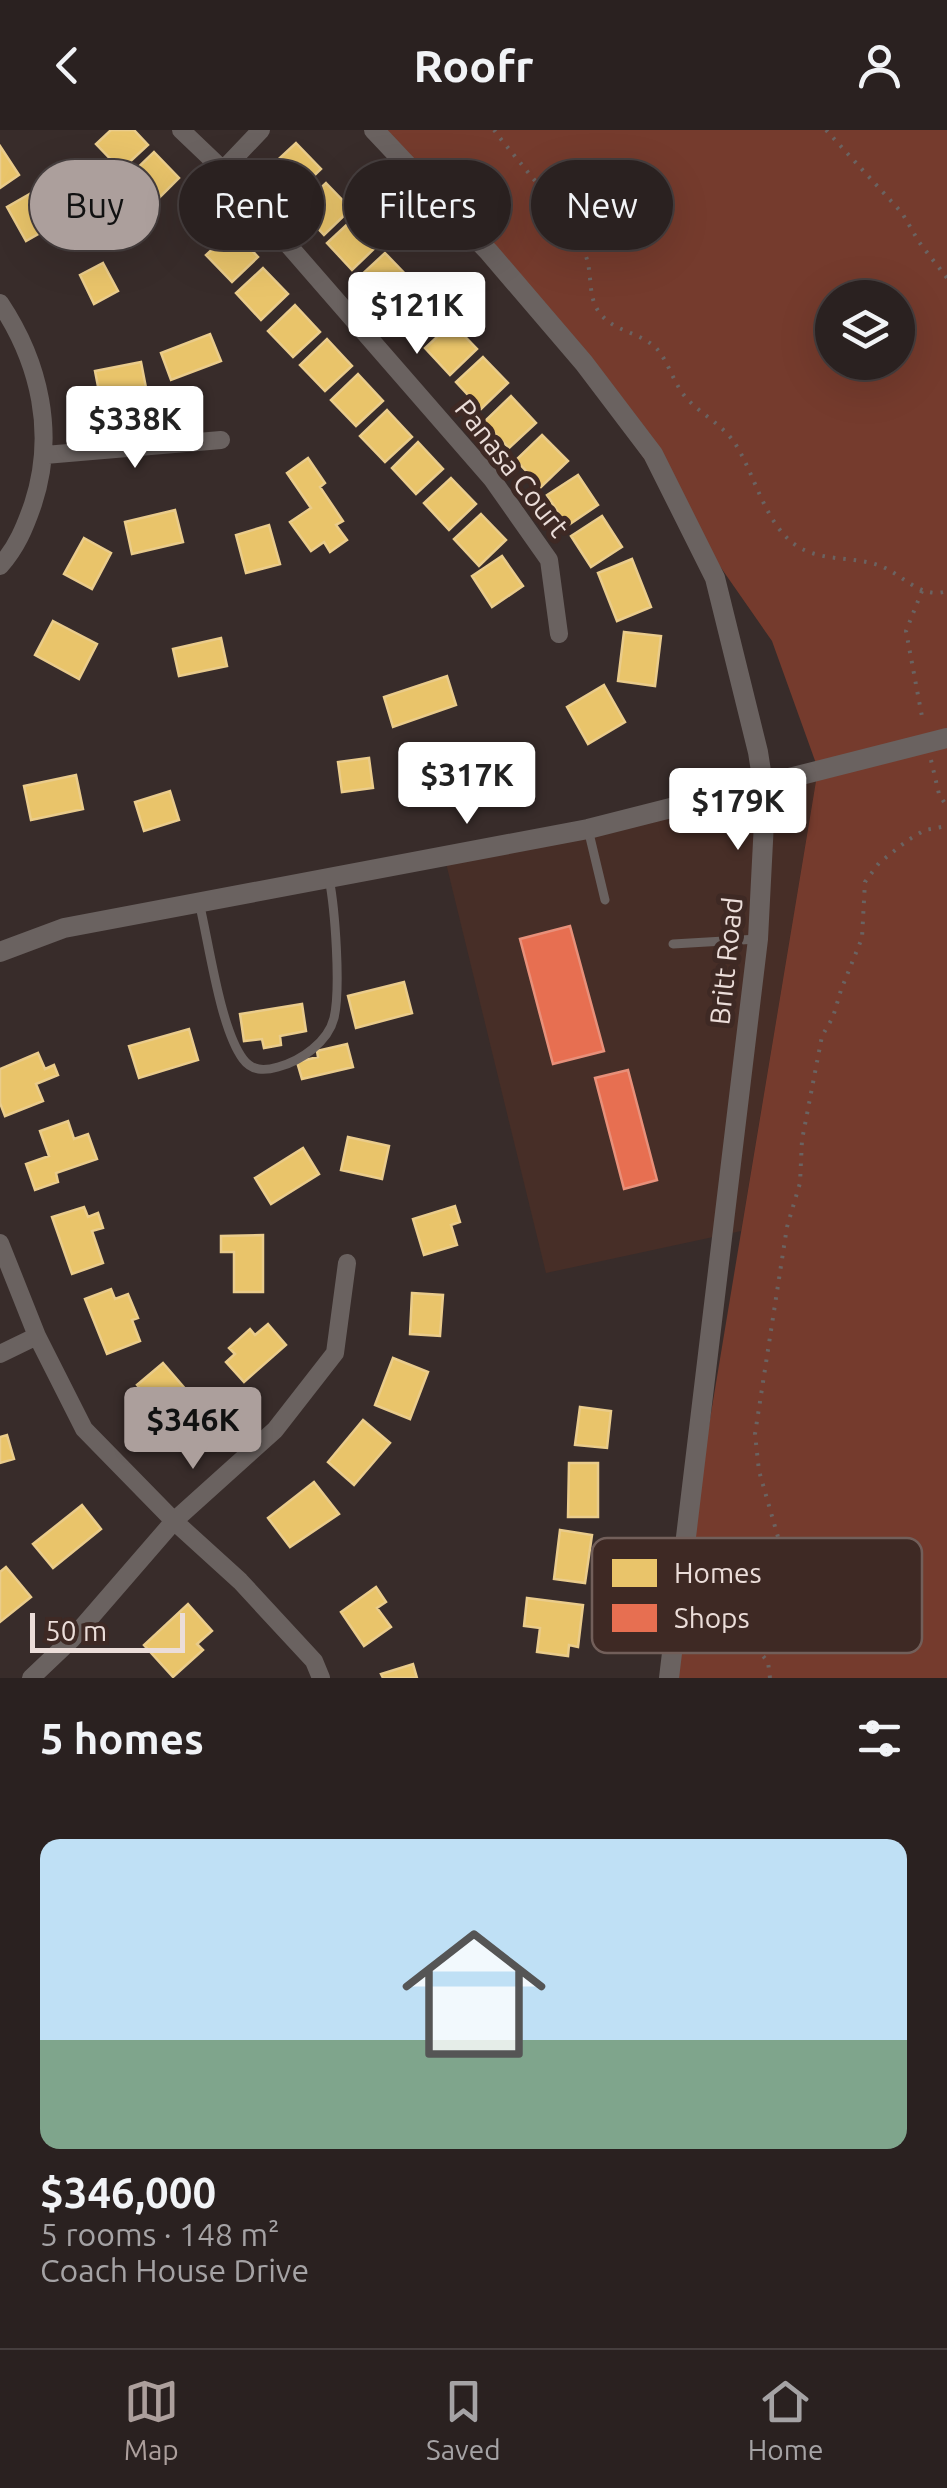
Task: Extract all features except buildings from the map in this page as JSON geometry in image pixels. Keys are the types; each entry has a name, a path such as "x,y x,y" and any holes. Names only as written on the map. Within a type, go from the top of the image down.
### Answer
{"street":[{"name":"Panasa Court","path":"181,130 212,160"},
{"path":"232,160 261,130"},
{"name":"Britt Road","path":"374,130 513,280 584,363 653,454 715,578 758,752 764,822 758,938 685,1538"},
{"name":"Panasa Court","path":"292,250 492,479 549,560 559,634"},
{"path":"0,303 18,331 42,400 45,455 22,535 0,566"},
{"path":"45,455 221,440"},
{"path":"0,952 64,928 588,829 947,738"},
{"path":"0,1244 37,1336 84,1429 174,1522 240,1581 314,1661 320,1678"},
{"path":"31,1678 71,1640 174,1522 276,1430 335,1353 347,1264"},
{"path":"0,1354 37,1336"},
{"name":"Britt Road","path":"668,1678 671,1653"}],"lane":[{"path":"588,829 606,900"},
{"path":"199,902 227,1020 241,1057 252,1068 266,1070 284,1066 307,1053 324,1038 334,1018 329,878"},
{"path":"673,944 758,938"}],"path":[{"path":"494,130 531,178"},
{"path":"826,130 902,213 947,278"},
{"path":"524,169 531,163"},
{"path":"582,250 599,312 610,323 646,339 660,352 688,400 731,438 766,507 787,537 798,547 824,557 878,565 922,591 947,591"},
{"path":"918,701 906,631 922,591"},
{"path":"935,778 938,794 947,807"},
{"path":"778,1538 758,1471 756,1434 786,1227 800,1183 802,1140 822,1036 833,1017 862,938 865,882 879,863 908,840 925,830 947,826"},
{"path":"760,1653 768,1662 770,1678"}],"shaded area":[{"path":"380,130 947,130 947,1678 667,1678 671,1653 922,1653 922,1538 690,1538 818,769 772,641 494,250 511,250 511,160 415,160"},
{"path":"818,769 741,1231 546,1273 446,863"}]}
